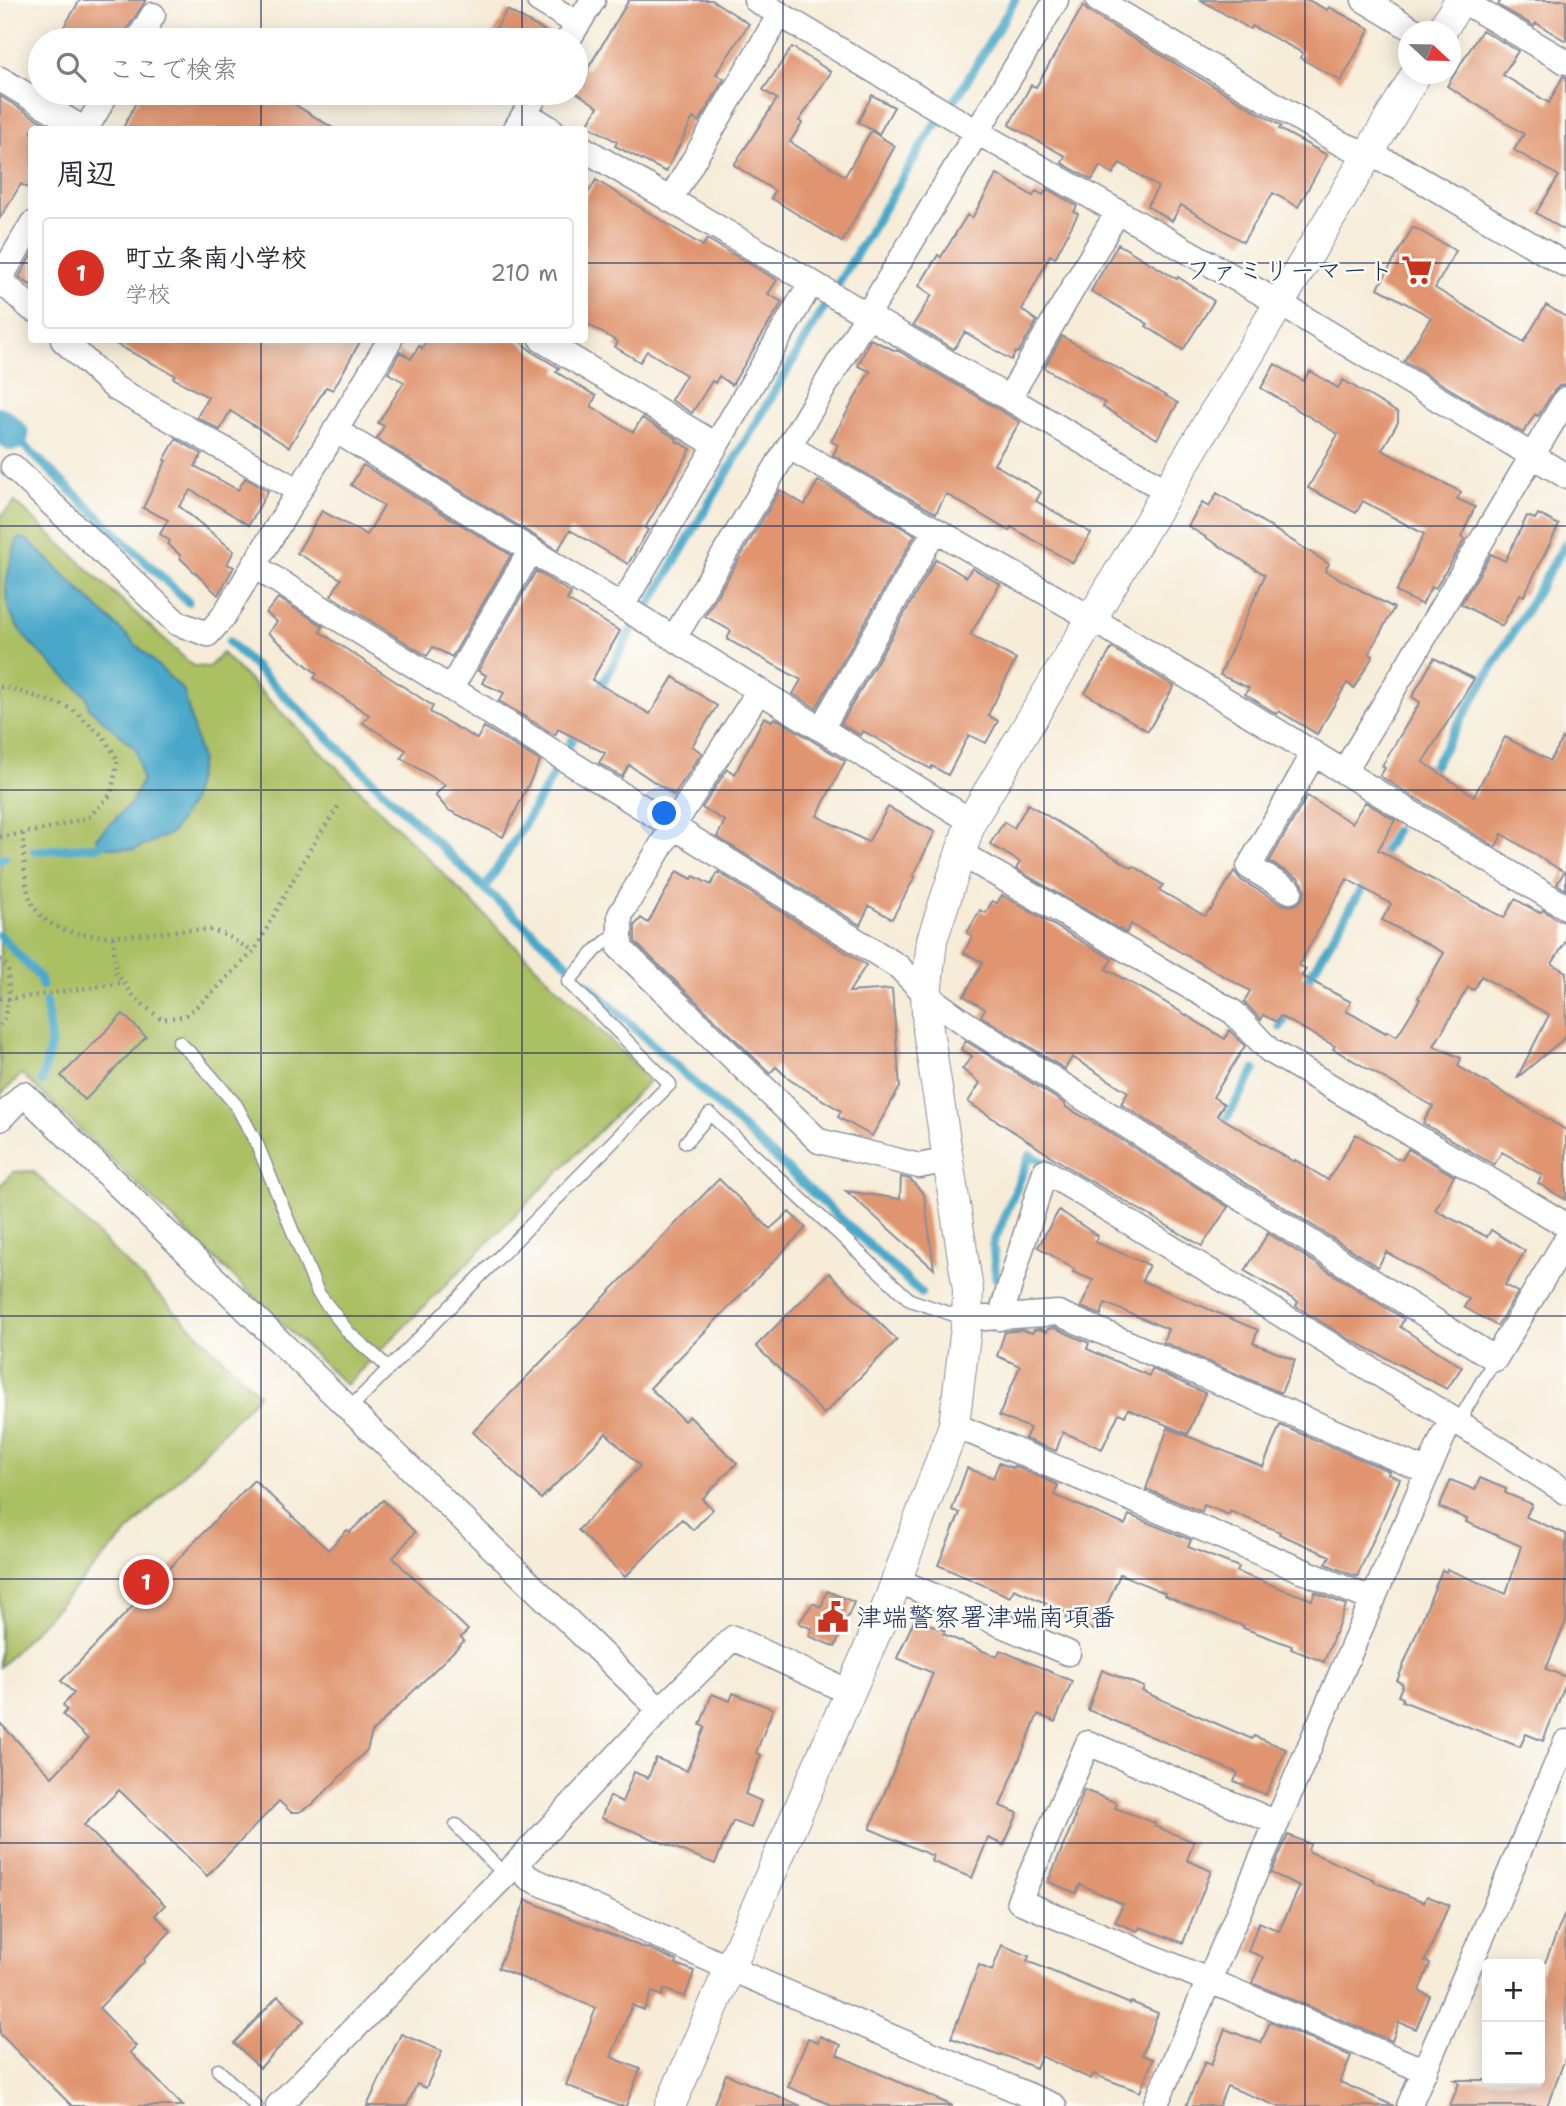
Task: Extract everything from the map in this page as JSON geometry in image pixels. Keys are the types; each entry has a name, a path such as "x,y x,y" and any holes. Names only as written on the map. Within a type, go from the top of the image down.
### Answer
{"street":[{"path":"539,0 569,28"},
{"path":"576,28 593,0"},
{"path":"756,0 973,129 1279,303 1566,476"},
{"path":"669,635 789,446 862,313 973,129 1056,0"},
{"path":"1098,0 1340,143 1399,167 1566,265"},
{"path":"1364,0 1399,21"},
{"path":"1448,21 1460,0 1566,62"},
{"path":"670,200 780,14"},
{"path":"145,28 153,15"},
{"path":"0,79 28,95"},
{"path":"670,2106 896,1580 954,1425 968,1290 928,1030 926,995 932,940 971,821 1410,84"},
{"path":"45,105 81,126"},
{"path":"88,126 100,105"},
{"path":"526,112 546,126"},
{"path":"588,151 1167,491"},
{"path":"1009,398 1118,211"},
{"path":"28,231 0,279 28,305"},
{"path":"626,609 716,445 816,286"},
{"path":"66,343 115,388 299,491"},
{"path":"4,467 177,623 208,634 223,617 388,343"},
{"path":"547,343 716,445"},
{"path":"1344,772 1566,399"},
{"path":"335,430 971,821"},
{"path":"789,446 1091,618 1566,906"},
{"path":"821,729 935,530"},
{"path":"451,688 531,550"},
{"path":"254,566 899,967 926,995 968,1025 1495,1359 1566,1240"},
{"path":"759,691 620,915 620,948 819,1141 919,1166 948,1160"},
{"path":"1290,891 1249,867 1314,753"},
{"path":"960,853 1233,1012 1269,1050 1566,1225"},
{"path":"0,1119 24,1094 660,1710"},
{"path":"1000,1318 1045,1171 1450,1427 1566,1492"},
{"path":"967,1319 1058,1313 1427,1472"},
{"path":"954,1425 1373,1600"},
{"path":"1155,2106 1427,1472 1450,1427"},
{"path":"896,1580 1068,1653"},
{"path":"278,2106 510,1870 660,1710 733,1638 849,1692"},
{"path":"1409,2106 1566,1742"},
{"path":"1277,1822 1088,1743 1019,1901 1424,2071"},
{"path":"510,1870 729,1968 1054,2106"}],"lane":[{"path":"349,1409 670,1084 568,982 596,950 620,929"},
{"path":"179,1042 236,1105 257,1144 318,1293 349,1333 389,1368"},
{"path":"686,1142 710,1114 910,1300 967,1319"},
{"path":"1450,1427 1464,1412 1495,1359"},
{"path":"456,1825 510,1870"},
{"path":"218,2070 256,2106"}],"path":[{"path":"0,688 9,688 71,708 103,736 118,760 111,794 89,817 23,834 0,837"},
{"path":"113,937 116,973 136,999 161,1019 185,1016 210,995 252,951 309,851 339,805"},
{"path":"23,834 25,879 34,908 51,924 74,932 113,937 212,930 252,951"},
{"path":"0,959 8,967 9,999 0,1025"},
{"path":"0,998 9,999 124,982"}],"green space":[{"path":"15,502 193,666 209,667 222,653 650,1080 346,1385 22,1074 0,1095 0,517"},
{"path":"33,1171 259,1394 0,1667 0,1186 13,1172"}],"water":[{"path":"18,538 28,540 184,691 201,760 191,802 172,833 134,850 101,846 96,838 132,802 142,780 136,749 89,708 87,697 36,650 15,622 8,607 6,591 8,571"}],"building":[{"path":"80,0 146,0 128,28 63,28"},
{"path":"629,0 712,0 749,24 716,74 724,79 699,122 693,118 666,172 615,146 617,142 587,125 598,107 588,100 588,68"},
{"path":"1201,0 1308,0 1327,10 1329,7 1370,29 1341,81 1300,58 1303,53 1252,26 1250,29"},
{"path":"1497,0 1566,0 1566,41 1498,5 1500,2"},
{"path":"1083,6 1090,13 1281,126 1279,129 1327,155 1298,207 1273,193 1243,242 1181,205 1172,221 1147,206 1158,187 1120,163 1113,174 1100,166 1092,180 1062,163 1065,156 1009,125 1031,85 1036,87"},
{"path":"507,10 540,28 496,28"},
{"path":"1482,30 1518,51 1503,75 1549,103 1563,76 1566,77 1566,231 1536,213 1559,176 1514,150 1524,134 1447,86 1461,84 1461,64"},
{"path":"792,47 831,72 799,121 802,123 790,142 845,176 871,131 895,146 842,242 771,198 775,191 734,165 777,99 763,90"},
{"path":"872,95 894,107 879,134 858,122"},
{"path":"0,96 49,126 28,126 28,188 21,184 0,218"},
{"path":"135,105 295,105 330,126 124,126"},
{"path":"997,174 1033,196 1036,191 1043,195 1047,189 1077,206 1074,212 1078,214 1055,258 1050,255 1022,310 1037,321 1011,360 965,332 954,349 913,325 932,295 919,286 967,215 972,218"},
{"path":"596,180 703,246 707,239 777,280 768,294 782,302 732,385 719,376 715,383 712,381 692,413 671,400 686,375 647,351 640,362 615,347 618,342 588,324 588,193"},
{"path":"1413,227 1456,251 1435,288 1524,342 1546,305 1566,317 1566,384 1554,391 1523,433 1404,361 1431,317 1378,288"},
{"path":"1118,244 1177,279 1178,277 1214,301 1183,350 1146,326 1148,324 1091,291"},
{"path":"28,261 28,283 19,277"},
{"path":"1062,336 1178,403 1157,439 1103,407 1105,403 1044,368"},
{"path":"870,339 897,350 1020,422 994,464 1041,492 1036,501 1091,533 1073,563 1011,527 1009,531 946,494 936,513 833,455 838,445 831,441 870,371 858,366"},
{"path":"114,343 359,343 333,390 326,387 289,447 230,411 220,430 197,417 208,397 173,378 175,375"},
{"path":"425,343 522,343 559,368 556,372 596,396 591,406 633,432 642,418 691,449 645,528 648,530 628,564 570,530 558,550 377,439 384,426 378,423 404,382 388,373 400,352 411,359 419,346 422,348"},
{"path":"1275,364 1303,381 1310,371 1338,388 1343,380 1398,413 1398,422 1382,450 1461,492 1457,499 1475,507 1461,537 1465,539 1435,589 1431,587 1422,605 1396,592 1424,534 1363,501 1356,513 1308,488 1338,434 1261,388"},
{"path":"176,439 202,454 195,466 238,490 245,478 268,491 249,525 191,490 179,506 234,551 227,564 234,567 218,595 180,558 168,544 170,541 160,534 168,520 143,508"},
{"path":"363,465 511,555 452,657 433,647 427,656 331,596 341,579 297,553 322,511 367,535 384,506 351,485"},
{"path":"818,481 915,535 816,708 793,694 801,680 727,639 731,631 705,616 780,490 805,505"},
{"path":"1217,493 1329,564 1325,571 1394,608 1369,653 1373,656 1354,688 1347,683 1317,734 1245,694 1249,688 1220,675 1265,575 1188,526 1202,503 1209,507"},
{"path":"1538,514 1559,525 1524,596 1520,594 1502,626 1461,604 1491,554 1505,561 1527,516 1535,519"},
{"path":"936,559 966,577 972,568 1000,584 970,635 1016,659 988,715 998,721 986,743 969,735 948,775 932,766 931,769 863,731 860,735 841,724"},
{"path":"536,571 571,593 567,600 620,631 592,680 650,714 673,677 717,706 692,746 702,753 674,795 629,765 622,777 599,763 605,753 558,729 555,735 499,701 504,693 482,683 486,675 478,671"},
{"path":"278,598 323,626 320,632 433,706 430,712 477,739 484,727 540,761 503,837 448,810 435,795 445,785 401,758 406,750 363,723 369,715 314,678 317,674 268,633 277,622 266,613"},
{"path":"1112,648 1174,686 1148,731 1085,693"},
{"path":"1434,658 1474,679 1423,762 1474,796 1505,737 1550,761 1566,733 1566,890 1557,884 1564,872 1502,834 1496,847 1380,776 1385,768 1382,766 1420,702 1412,697"},
{"path":"764,717 772,721 774,718 779,720 845,761 817,816 868,842 888,807 935,832 892,919 869,906 860,925 717,837 725,821 702,808 727,769 735,774"},
{"path":"1307,796 1352,823 1365,802 1395,820 1378,850 1504,918 1515,899 1538,912 1543,910 1566,922 1566,941 1552,964 1566,972 1566,1033 1562,1040 1517,1078 1549,1015 1481,976 1474,990 1468,987 1434,1046 1461,1058 1458,1066 1566,1130 1566,1200 1538,1183 1542,1175 1502,1152 1494,1165 1423,1123 1433,1106 1333,1049 1335,1046 1280,1016 1277,1022 1263,1015 1261,1020 1244,1002 1250,991 1131,924 1126,933 1016,869 1020,862 990,844 1004,822 1014,828 1028,804 1132,868 1134,866 1163,885 1159,890 1205,916 1234,871 1241,880 1282,904 1297,904 1305,892 1303,884 1298,878 1269,862","holes":["1347,879 1391,904 1382,920 1444,953 1397,1036 1387,1031 1386,1033 1346,1011 1351,1002 1302,976 1306,969 1299,965"]},
{"path":"677,871 711,885 718,872 866,965 849,992 892,989 900,1087 872,1136 838,1117 841,1111 790,1080 776,1067 770,1073 635,942 635,925 641,918 648,923"},
{"path":"1002,895 1112,959 1106,969 1225,1039 1229,1030 1245,1046 1213,1097 1224,1104 1217,1115 1328,1180 1356,1134 1397,1159 1402,1160 1408,1149 1454,1176 1435,1210 1487,1237 1491,1230 1525,1251 1505,1285 1518,1292 1497,1326 1464,1307 1469,1299 1386,1252 1378,1267 1121,1104 1128,1092 1072,1057 1065,1069 981,1016 985,1009 964,996 983,962 964,953 972,936 967,933 980,910 986,913 992,901 997,903"},
{"path":"123,1014 146,1037 85,1100 61,1076"},
{"path":"966,1041 1066,1107 1228,1207 1202,1246 1080,1175 968,1102 980,1083 962,1069 972,1056 961,1049"},
{"path":"901,1177 910,1179 924,1194 934,1269 846,1191 900,1199"},
{"path":"719,1179 770,1229 789,1212 806,1228 650,1388 684,1421 689,1416 737,1463 702,1499 713,1509 693,1530 682,1519 625,1577 578,1530 640,1466 606,1433 541,1499 473,1432"},
{"path":"1059,1210 1098,1236 1095,1242 1149,1265 1142,1281 1258,1330 1253,1343 1295,1360 1281,1393 1163,1342 1168,1329 1105,1303 1101,1315 1081,1307 1093,1280 1073,1272 1074,1269 1038,1247"},
{"path":"1268,1233 1404,1319 1400,1327 1462,1367 1447,1389 1349,1339 1296,1306 1298,1302 1245,1271"},
{"path":"829,1273 897,1340 824,1414 756,1346"},
{"path":"1055,1328 1089,1343 1087,1349 1149,1376 1152,1369 1205,1393 1188,1434 1128,1409 1125,1416 1119,1413 1102,1449 1063,1432 1056,1451 1025,1439 1030,1428 999,1416 1020,1366 997,1356 1005,1332 1022,1330 1032,1333 1040,1329 1047,1332 1048,1329"},
{"path":"1280,1425 1389,1471 1388,1474 1400,1479 1357,1577 1326,1564 1330,1556 1230,1511 1229,1515 1204,1505 1202,1512 1146,1489 1168,1428 1263,1467"},
{"path":"999,1463 1013,1468 1014,1466 1058,1485 1054,1495 1125,1525 1129,1515 1191,1540 1188,1547 1239,1567 1237,1572 1312,1600 1315,1592 1346,1605 1324,1662 1291,1649 1292,1646 1243,1628 1244,1626 1184,1604 1120,1574 1096,1631 1066,1618 1068,1613 1014,1589 1010,1597 938,1565 960,1513 952,1510 967,1468 993,1478"},
{"path":"1480,1478 1506,1489 1505,1493 1532,1504 1526,1517 1566,1534 1566,1621 1546,1669 1566,1677 1566,1683 1543,1741 1526,1734 1520,1747 1402,1701 1403,1698 1398,1696 1403,1684 1397,1681 1442,1570 1446,1572 1447,1569 1506,1594 1521,1546 1439,1507 1451,1480 1475,1490"},
{"path":"254,1480 328,1550 383,1500 415,1532 393,1558 468,1630 461,1637 464,1641 372,1732 367,1750 313,1804 299,1812 291,1812 279,1801 207,1876 119,1790 84,1825 165,1905 155,1915 171,1931 99,2008 136,2046 130,2052 183,2106 72,2106 0,2034 0,1723 52,1777 88,1739 63,1715 67,1710 63,1705 74,1693 61,1681"},
{"path":"827,1591 854,1602 835,1647 809,1636 812,1629 799,1623 813,1603 821,1607"},
{"path":"915,1618 945,1631 943,1634 997,1657 1000,1650 1072,1681 1055,1722 1038,1714 1000,1806 1018,1813 1004,1845 988,1838 972,1878 931,1861 933,1856 870,1829 933,1673 897,1658"},
{"path":"1102,1670 1144,1687 1142,1691 1252,1739 1254,1736 1286,1749 1266,1795 1234,1781 1238,1773 1088,1710"},
{"path":"733,1693 773,1709 756,1753 761,1755 745,1794 761,1801 751,1828 733,1821 715,1864 601,1818 610,1796 622,1802 634,1772 648,1778 656,1758 687,1771 705,1727 700,1725 712,1694 730,1701"},
{"path":"1084,1790 1117,1803 1115,1808 1194,1842 1187,1860 1211,1871 1183,1943 1140,1927 1138,1931 1115,1922 1123,1904 1080,1884 1076,1893 1048,1882"},
{"path":"1288,1835 1310,1844 1310,1852 1375,1880 1374,1882 1424,1902 1427,1896 1449,1905 1425,1961 1430,1963 1419,1991 1430,1996 1416,2029 1399,2022 1392,2041 1252,1983 1263,1957 1248,1951 1259,1922 1279,1931 1300,1886 1271,1873"},
{"path":"526,1900 648,1948 694,1971 685,1997 664,1989 662,1996 652,1992 644,2010 632,2005 611,2057 640,2069 626,2106 618,2106 566,2085 596,2008 498,1968"},
{"path":"1565,1913 1566,2056 1547,2106 1450,2106 1459,2083 1454,2080 1482,2080 1482,2085 1545,2085 1545,1963"},
{"path":"1002,1945 1029,1956 1027,1961 1158,2013 1142,2055 1153,2059 1140,2092 1093,2074 1091,2079 1041,2056 1036,2068 951,2038 979,1965 992,1971"},
{"path":"278,1996 304,2021 260,2068 234,2043"},
{"path":"1270,2022 1351,2056 1340,2082 1394,2106 1277,2106 1227,2086 1219,2106 1186,2106 1205,2062 1211,2065 1225,2029 1261,2043"},
{"path":"401,2034 442,2051 426,2088 417,2084 407,2106 367,2106"},
{"path":"820,2036 841,2045 837,2055 953,2106 834,2106 788,2087 808,2038 818,2042"},
{"path":"726,2074 801,2106 713,2106"}],"waterway":[{"path":"597,694 630,633 656,594 823,309 932,129 959,94 1015,0"},
{"path":"0,423 13,435"},
{"path":"13,435 188,602"},
{"path":"1426,779 1566,543"},
{"path":"229,642 485,889 569,965"},
{"path":"485,889 579,727"},
{"path":"1377,863 1395,831"},
{"path":"34,851 101,846"},
{"path":"0,860 5,857"},
{"path":"1302,989 1368,878"},
{"path":"0,935 40,978 42,986"},
{"path":"585,982 921,1293"},
{"path":"42,1082 51,1043 46,1002"},
{"path":"1280,1027 1290,1010"},
{"path":"1220,1129 1255,1070"},
{"path":"996,1278 993,1244 1030,1155 1050,1166"}],"place":[{"name":"ファミリーマート","path":"1417,270"},
{"name":"町立条南小学校","path":"146,1582"},
{"name":"津端警察署津端南項番","path":"833,1617"}]}
